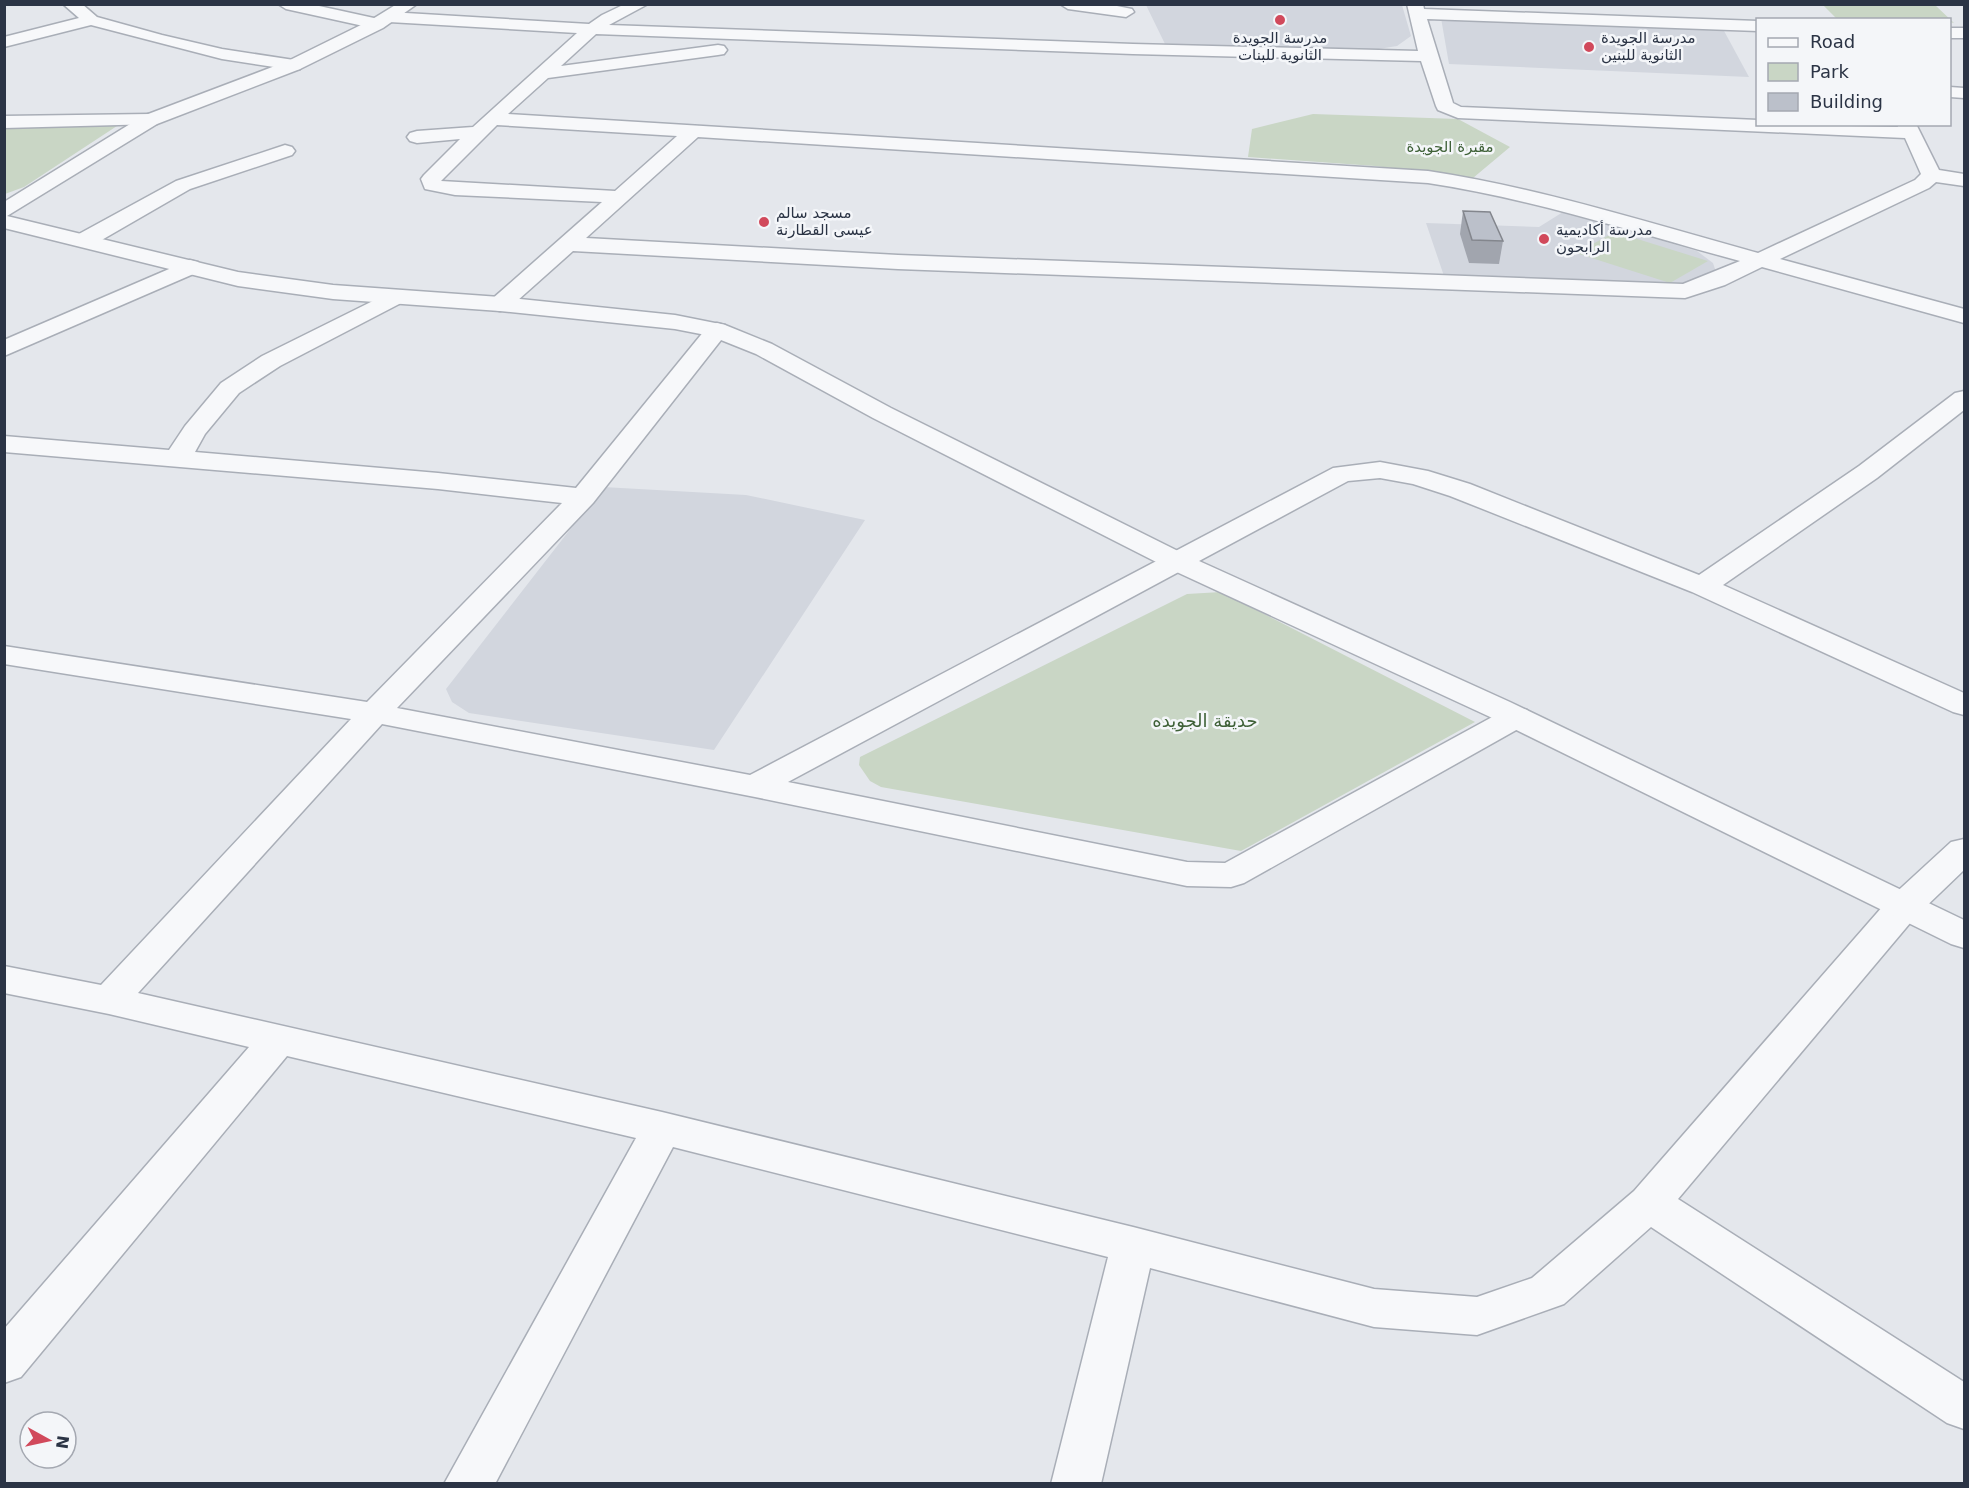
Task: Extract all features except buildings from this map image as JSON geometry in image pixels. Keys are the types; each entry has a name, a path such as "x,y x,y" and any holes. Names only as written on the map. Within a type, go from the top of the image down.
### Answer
{"street":[{"path":"71,4 91,20 222,54 294,65"},
{"path":"286,4 383,20 591,30 818,36 1133,49 1430,56"},
{"path":"4,211 100,149 150,120 294,65 383,20 409,4"},
{"path":"621,197 455,189 432,185 430,179 591,30 608,18 639,4"},
{"path":"1068,4 1126,12"},
{"path":"1756,26 1417,9 1445,106 1458,112 1756,123"},
{"path":"4,42 91,20"},
{"path":"542,74 818,36"},
{"path":"4,123 150,120"},
{"path":"417,137 485,126 692,133 1158,158 1428,177 1480,185 1531,197 1965,316"},
{"path":"1829,126 1909,129 1931,176"},
{"path":"500,304 692,133"},
{"path":"85,240 183,185 285,151"},
{"path":"570,244 898,262 1685,291 1701,287 1915,189 1931,176 1965,180"},
{"path":"4,222 261,282 395,297 500,304 675,322 717,330 764,349 882,413 1178,562 1515,717 1903,907 1965,935"},
{"path":"4,349 190,267"},
{"path":"178,458 194,431 230,388 271,361 395,297"},
{"path":"109,1000 374,713 583,497 717,330"},
{"path":"1701,586 1868,472 1965,398"},
{"path":"4,444 438,481 583,497"},
{"path":"755,786 1342,474 1380,470 1418,477 1460,490 1701,586 1965,705"},
{"path":"4,655 374,713 755,786 1187,874 1232,875 1515,717"},
{"path":"4,979 109,1000 662,1128 1133,1245 1374,1308 1477,1316 1548,1291 1649,1203 1903,907 1965,850"},
{"path":"4,1363 278,1039"},
{"path":"469,1484 662,1128"},
{"path":"1649,1203 1965,1408"},
{"path":"1076,1484 1133,1245"}],"shaded area":[{"name":"مدرسة الجويدة الثانوية للبنات","path":"1146,5 1402,5 1411,36 1397,46 1366,51 1165,44"},
{"name":"مدرسة الجويدة الثانوية للبنين","path":"1441,18 1723,29 1749,77 1449,64"},
{"name":"مدرسة أكاديمية الرابحون","path":"1563,212 1697,251 1713,263 1714,275 1696,285 1444,276 1426,223 1539,227"},
{"path":"603,487 746,495 865,520 714,750 469,713 452,702 446,689"}],"green space":[{"path":"1823,5 1935,5 1949,18 1836,18"},
{"name":"مقبرة الجويدة","path":"1313,114 1458,119 1510,147 1473,178 1375,166 1248,157 1252,129"},
{"path":"120,124 24,187 5,194 5,126"},
{"path":"1615,232 1708,261 1670,283 1576,253"},
{"name":"حديقة الجويده","path":"1221,592 1475,722 1241,851 881,787 870,781 859,765 860,757 1187,594"}],"place":[{"name":"مدرسة الجويدة الثانوية للبنات","path":"1280,20"},
{"name":"مدرسة الجويدة الثانوية للبنين","path":"1589,47"},
{"name":"مسجد سالم عيسى القطارنة","path":"764,222"},
{"name":"مدرسة أكاديمية الرابحون","path":"1544,239"}]}
